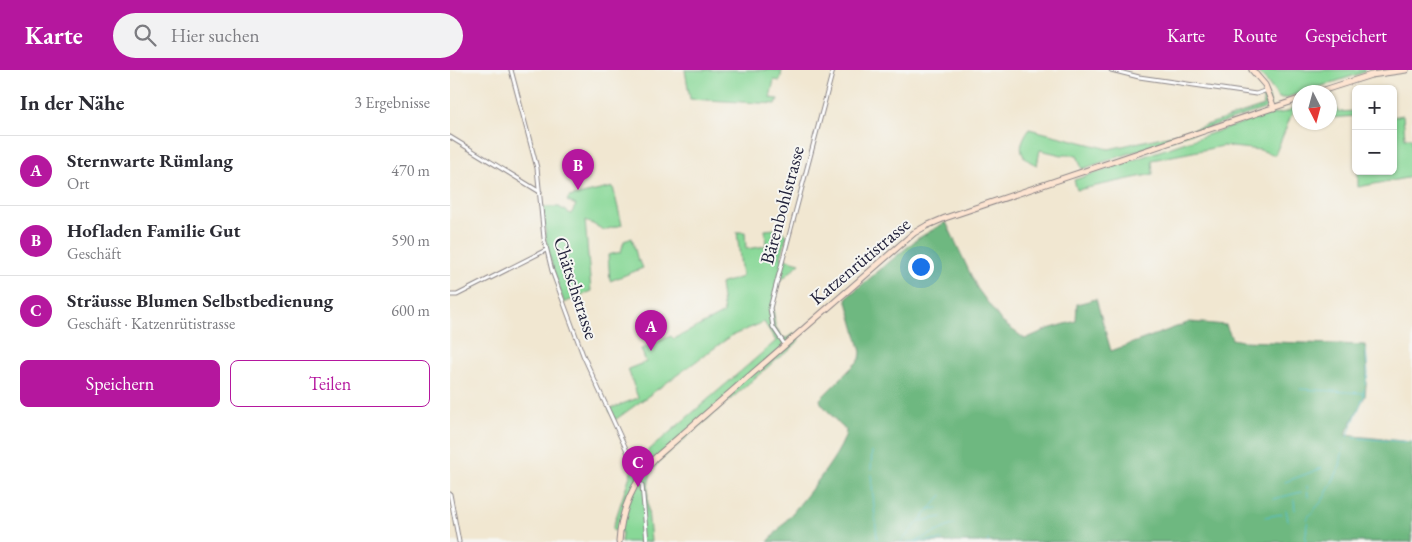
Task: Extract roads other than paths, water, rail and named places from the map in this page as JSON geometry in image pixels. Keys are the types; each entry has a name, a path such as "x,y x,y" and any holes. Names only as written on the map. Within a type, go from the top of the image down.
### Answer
{"street":[{"name":"Chätschstrasse","path":"511,70 533,152 541,192 542,226 546,250 558,290 583,355 642,485 647,542"},
{"name":"Bärenbohlstrasse","path":"785,345 773,327 770,308 833,70"},
{"path":"1111,70 1138,77 1256,94 1268,90"},
{"path":"1252,70 1262,80 1268,90 1274,108"},
{"path":"1337,86 1371,75 1406,70"},
{"name":"Katzenrütistrasse","path":"620,542 624,510 639,478 663,450 914,233 945,218 1292,102"},
{"path":"450,137 541,192"},
{"path":"450,295 457,295 546,250"},
{"path":"450,494 459,542"}],"waterway":[{"path":"1365,385 1368,374 1366,348"},
{"path":"1300,389 1363,393"},
{"path":"1347,437 1364,396 1364,389"},
{"path":"1354,438 1412,442"},
{"path":"1305,542 1308,517 1322,501 1333,481 1340,466 1344,443"},
{"path":"871,470 872,451"},
{"path":"1285,482 1322,468"},
{"path":"871,474 877,538"},
{"path":"1307,486 1308,497"},
{"path":"1274,499 1301,492"},
{"path":"901,542 942,495"},
{"path":"1294,500 1295,510"},
{"path":"929,509 938,508"},
{"path":"1286,510 1288,521"},
{"path":"1265,517 1282,514"},
{"path":"921,521 942,517"},
{"path":"916,541 954,524"},
{"path":"907,542 942,540"}],"place":[{"name":"Hofladen Familie Gut","path":"578,190"},
{"name":"Sternwarte Rümlang","path":"651,351"},
{"name":"Sträusse Blumen Selbstbedienung","path":"638,487"}]}
